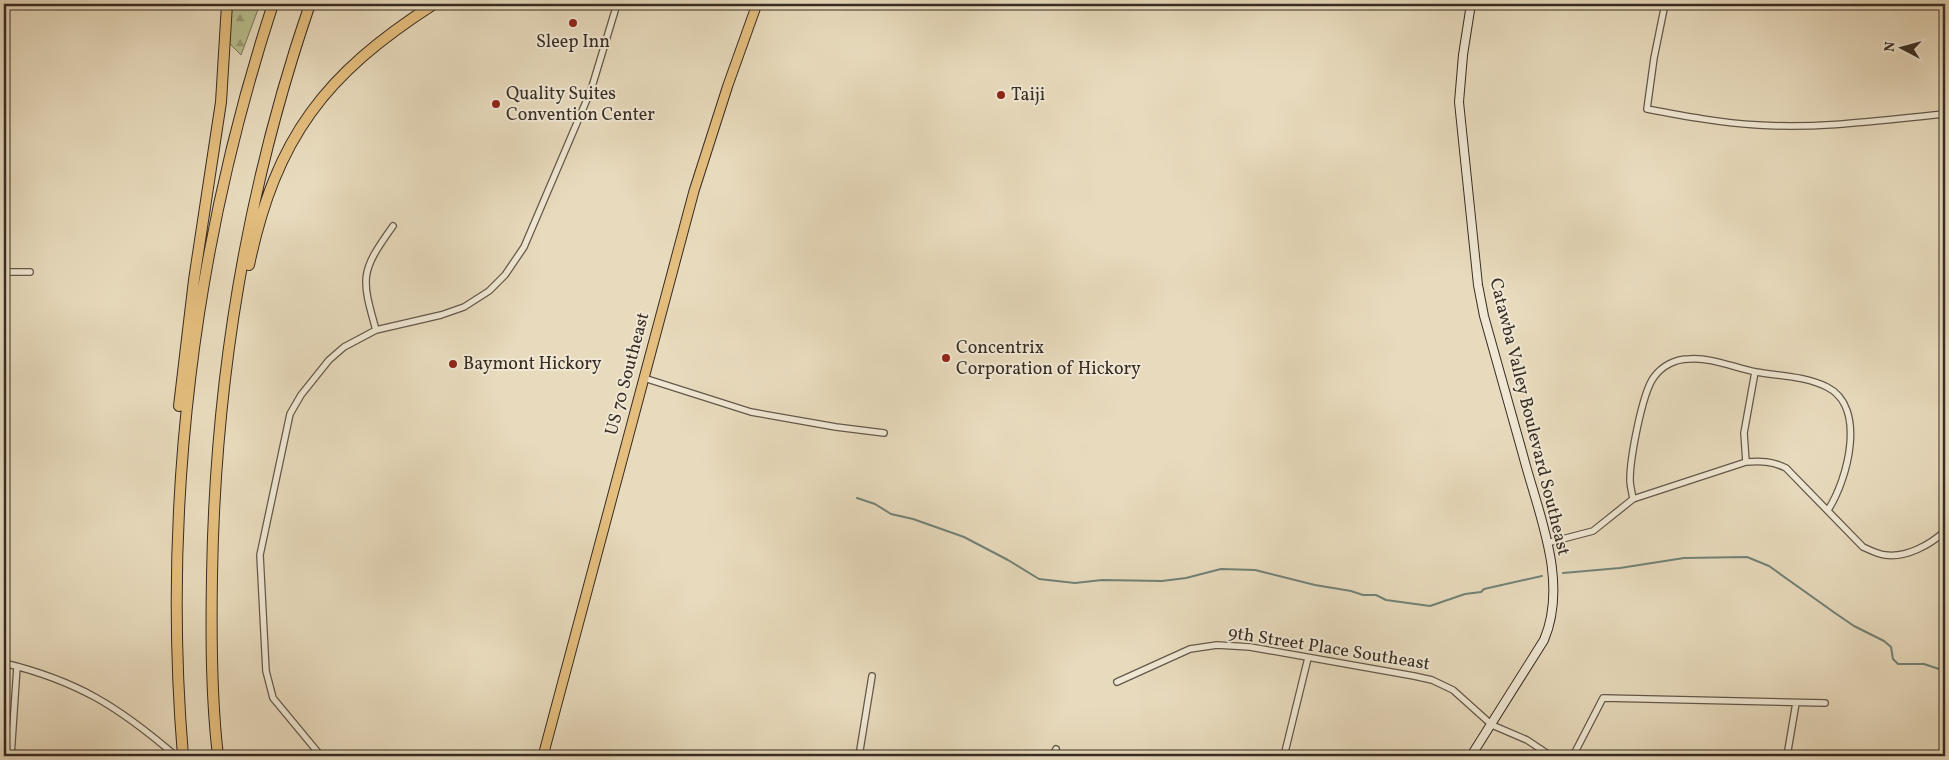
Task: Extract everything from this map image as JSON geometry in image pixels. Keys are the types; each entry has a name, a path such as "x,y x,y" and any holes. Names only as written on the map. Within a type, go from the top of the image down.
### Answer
{"highway":[{"path":"183,756 177,656 177,447 181,382 219,112 227,4"},
{"path":"178,512 190,372 209,249 239,119 273,4"},
{"path":"218,756 212,652 212,556 218,446 227,358 245,250 265,156 282,91 310,4"},
{"path":"227,358 262,211 280,165 303,122 329,88 356,61 394,30 434,4"}],"main road":[{"name":"US 70 Southeast","path":"544,756 707,147 757,4"}],"street":[{"path":"321,756 279,708 269,688 266,671 260,566 261,546 288,420 294,406 338,352 350,343 376,330 442,315 464,307 489,291 512,266 524,247 591,90 618,4"},
{"name":"Catawba Valley Boulevard Southeast","path":"1471,4 1463,55 1459,102 1478,285 1484,316 1547,543 1553,580 1553,603 1549,628 1537,653 1471,756"},
{"path":"1665,4 1653,66 1648,109 1721,121 1780,126 1840,124 1945,114"},
{"path":"376,330 365,294 365,281 370,261 393,226"},
{"path":"4,272 30,272"},
{"path":"1633,498 1630,481 1643,400 1654,377 1664,366 1690,358 1755,372 1806,380 1826,386 1837,394 1847,406 1851,423 1848,452 1842,479 1835,500 1828,510"},
{"path":"1746,462 1744,433 1755,372"},
{"path":"644,378 751,412 817,424 884,433"},
{"path":"1547,543 1593,531 1633,498 1746,462 1774,462 1786,468 1863,547 1886,556 1917,549 1935,540 1945,531"},
{"name":"9th Street Place Southeast","path":"1117,682 1190,649 1208,646 1250,647 1432,680 1453,690 1492,725 1527,740 1551,756"},
{"path":"1284,756 1308,658"},
{"path":"4,663 57,679 89,693 119,711 176,756"},
{"path":"11,756 17,667"},
{"path":"858,756 872,676"},
{"path":"1573,756 1603,698 1796,704 1825,703"},
{"path":"1787,756 1796,704"},
{"path":"1053,756 1056,749"}],"green space":[{"path":"227,4 260,4 241,55 226,40"}],"waterway":[{"path":"857,498 875,504 891,514 913,519 964,537 1039,579 1075,583 1102,580 1162,581 1186,578 1221,569 1255,570 1363,595 1376,595 1386,600 1430,606 1465,594 1481,592 1484,589 1542,576"},
{"path":"1563,573 1620,568 1684,558 1747,557 1769,566 1854,626 1884,641 1891,647 1893,659 1898,664 1924,664 1945,671"}],"place":[{"name":"Sleep Inn","path":"573,23"},
{"name":"Taiji","path":"1001,95"},
{"name":"Quality Suites Convention Center","path":"496,104"},
{"name":"Concentrix Corporation of Hickory","path":"946,358"},
{"name":"Baymont Hickory","path":"453,364"}]}
